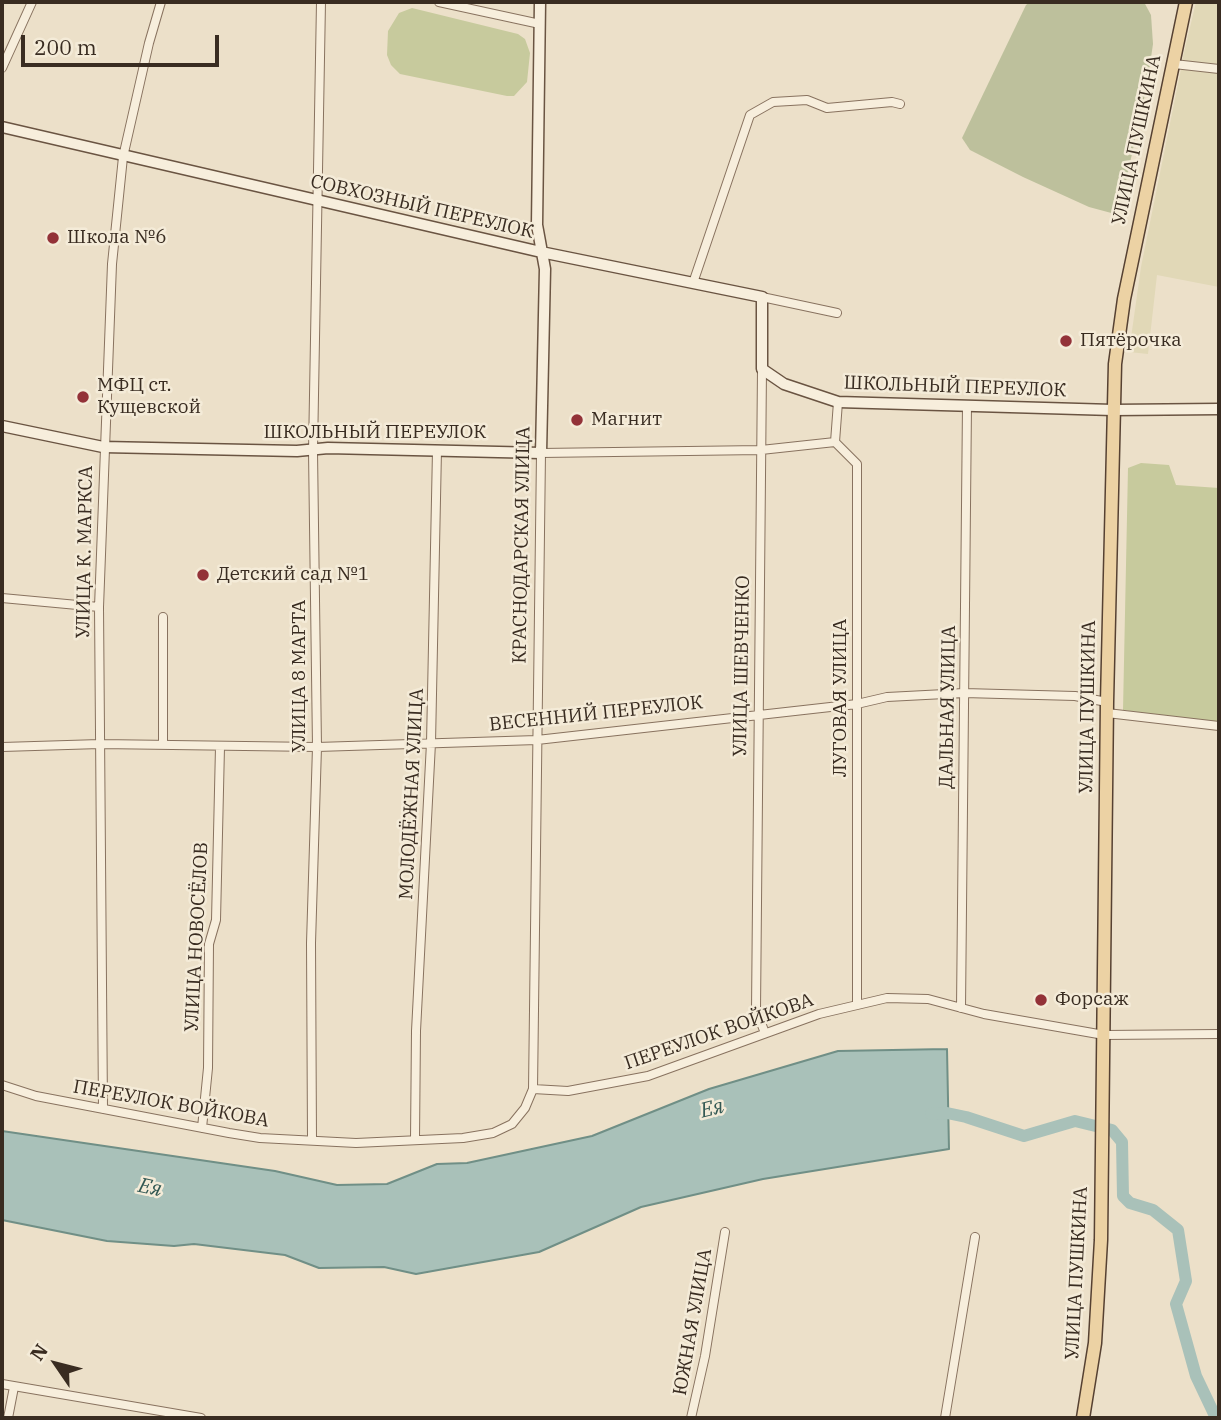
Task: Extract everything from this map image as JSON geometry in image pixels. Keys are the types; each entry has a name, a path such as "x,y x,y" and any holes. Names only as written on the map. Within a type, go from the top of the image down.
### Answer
{"main road":[{"name":"УЛИЦА ПУШКИНА","path":"1083,1418 1096,1343 1099,1301 1104,1087 1107,707 1115,364 1124,299 1186,2"}],"street":[{"path":"2,68 32,2"},
{"name":"УЛИЦА К. МАРКСА","path":"103,1109 99,607 112,264 123,157 161,2"},
{"name":"УЛИЦА 8 МАРТА","path":"312,1140 311,943 317,747 313,451 321,2"},
{"path":"439,2 540,24"},
{"name":"КРАСНОДАРСКАЯ УЛИЦА","path":"533,1089 545,269 537,225 540,2"},
{"path":"1174,65 1219,69"},
{"path":"693,283 750,115 774,103 807,100 827,107 892,102 900,104"},
{"name":"СОВХОЗНЫЙ ПЕРЕУЛОК","path":"2,127 541,252 837,313"},
{"name":"УЛИЦА ШЕВЧЕНКО","path":"762,297 756,1010 765,1033"},
{"name":"ШКОЛЬНЫЙ ПЕРЕУЛОК","path":"762,369 784,384 838,402 1113,410 1219,409"},
{"path":"835,442 838,402"},
{"name":"ДАЛЬНАЯ УЛИЦА","path":"961,1008 967,405"},
{"name":"ШКОЛЬНЫЙ ПЕРЕУЛОК","path":"2,426 103,447 541,453 761,450 835,442"},
{"name":"ЛУГОВАЯ УЛИЦА","path":"835,442 857,464 858,1003"},
{"name":"МОЛОДЁЖНАЯ УЛИЦА","path":"415,1139 416,1031 431,743 437,450"},
{"path":"2,598 99,607"},
{"path":"163,617 163,745"},
{"name":"ВЕСЕННИЙ ПЕРЕУЛОК","path":"2,747 100,744 317,747 537,740 758,713 857,704 887,697 964,693 1075,696 1107,707 1219,726"},
{"name":"УЛИЦА НОВОСЁЛОВ","path":"202,1128 208,1068 209,944 216,920 220,747"},
{"name":"ПЕРЕУЛОК ВОЙКОВА","path":"2,1085 36,1096 260,1138 356,1143 463,1138 493,1133 512,1124 525,1108 533,1089 568,1091 648,1076 819,1014 858,1003 887,999 928,999 1067,1030 1104,1035 1219,1034"},
{"name":"ЮЖНАЯ УЛИЦА","path":"691,1418 705,1356 725,1232"},
{"path":"945,1418 975,1237"},
{"path":"2,1384 201,1418"},
{"path":"8,1418 13,1387"}],"shaded area":[{"path":"1196,2 1219,2 1219,64 1182,61"},
{"path":"1181,69 1219,72 1219,287 1157,275 1148,354 1129,352 1141,267"}],"green space":[{"path":"1030,2 1144,2 1151,15 1153,44 1147,85 1119,213 1089,207 1023,177 970,150 962,138 1026,5"},
{"path":"412,8 518,34 525,39 530,53 527,82 514,96 507,96 400,74 391,65 387,55 388,31 399,13"},
{"path":"1141,463 1169,465 1176,485 1219,488 1219,723 1123,710 1128,468"}],"water":[{"path":"947,1049 949,1149 763,1179 641,1207 539,1252 416,1274 384,1267 319,1268 285,1255 194,1244 174,1246 107,1241 2,1220 2,1131 275,1171 337,1185 387,1184 437,1164 467,1163 592,1136 709,1089 838,1051"}],"waterway":[{"name":"Ея","path":"931,1114 947,1113 966,1117 1024,1136 1075,1121 1112,1130 1122,1142 1123,1196 1130,1203 1153,1210 1178,1230 1186,1281 1176,1304 1196,1376 1216,1418"}],"place":[{"name":"Школа №6","path":"53,238"},
{"name":"Пятёрочка","path":"1066,341"},
{"name":"МФЦ ст. Кущевской","path":"83,397"},
{"name":"Магнит","path":"577,420"},
{"name":"Детский сад №1","path":"203,575"},
{"name":"Форсаж","path":"1041,1000"}]}
